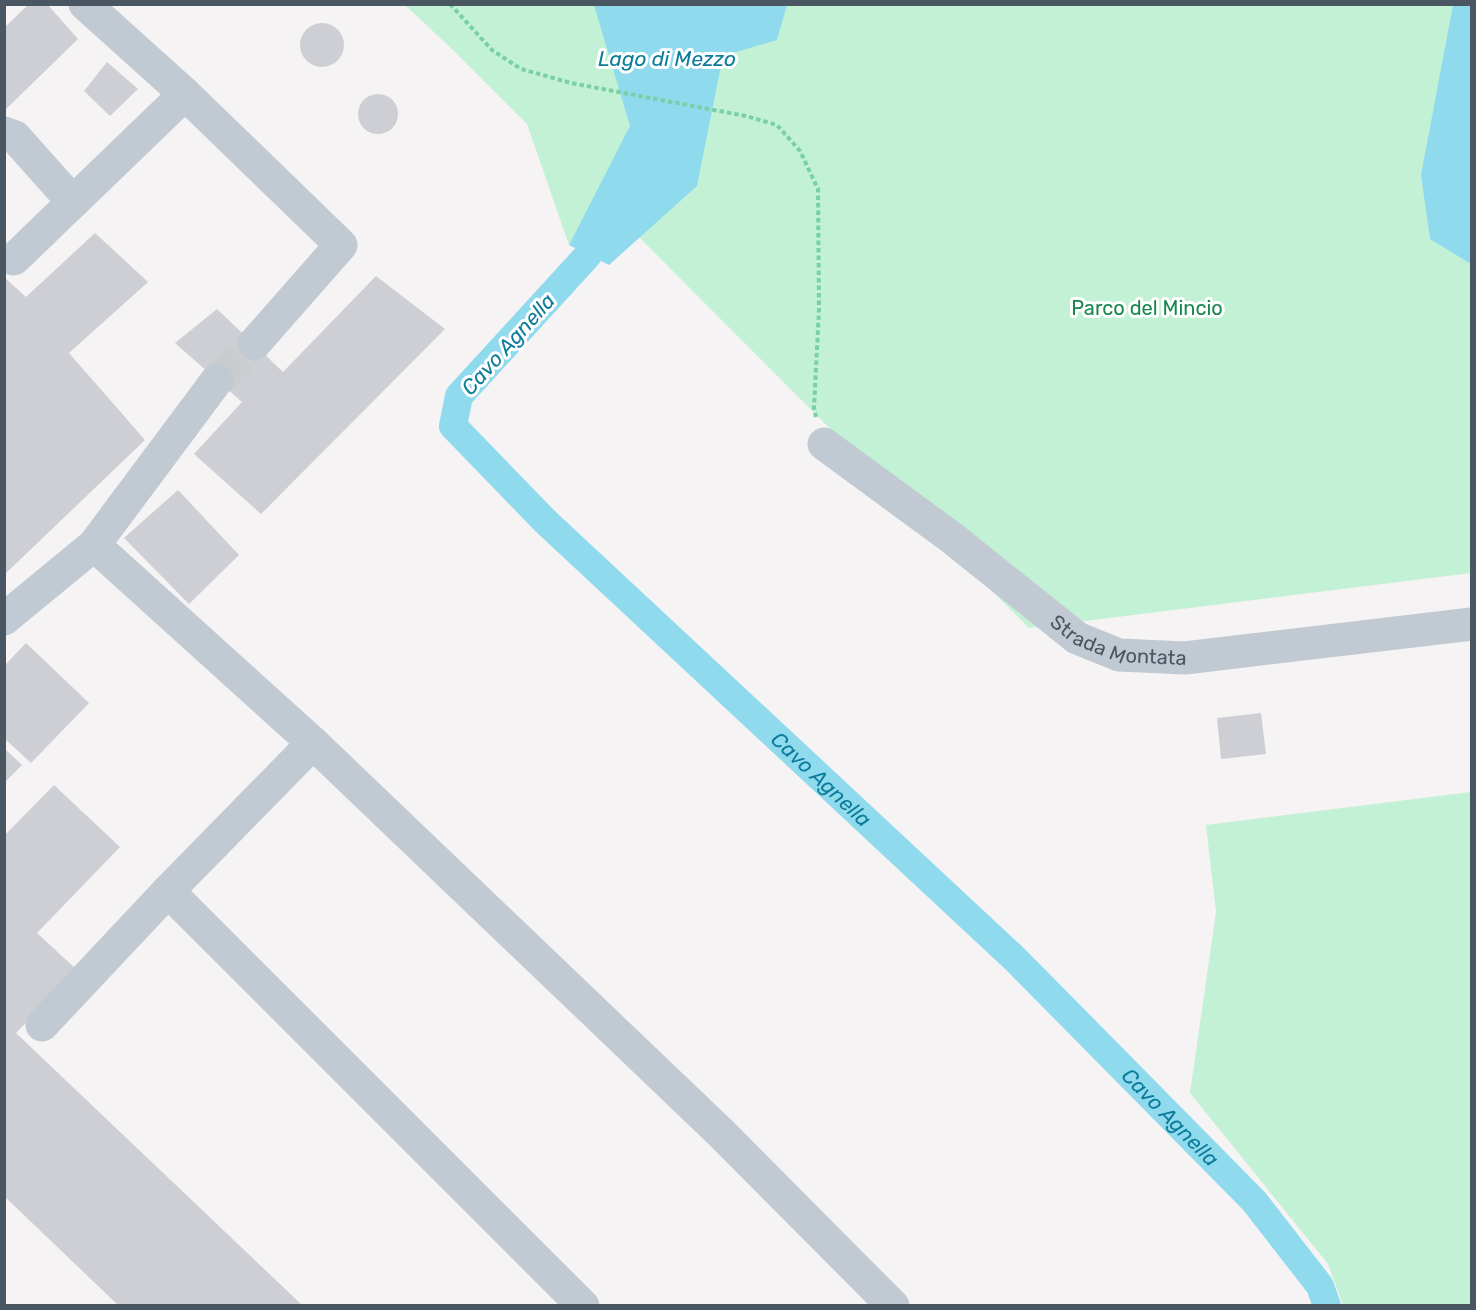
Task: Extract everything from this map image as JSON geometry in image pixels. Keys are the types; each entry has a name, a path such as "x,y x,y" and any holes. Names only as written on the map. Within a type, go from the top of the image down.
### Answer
{"street":[{"path":"85,4 185,94 341,245 254,344"},
{"path":"14,259 185,94"},
{"path":"4,133 15,137 73,202"},
{"path":"4,619 94,544 217,380"},
{"name":"Strada Montata","path":"824,444 952,538 1077,638 1119,655 1185,658 1472,624"},
{"path":"94,544 313,743 721,1133 893,1305"},
{"path":"42,1025 168,891 313,743"},
{"path":"168,891 583,1305"}],"path":[{"path":"450,4 492,50 521,69 571,83 747,116 777,125 800,151 818,189 819,309 813,408 824,444"}],"green space":[{"name":"Parco del Mincio","path":"405,5 1471,5 1471,573 1029,628 596,194 569,245 527,124"},
{"path":"1471,792 1471,1305 1343,1305 1328,1264 1190,1093 1216,912 1206,825"}],"water":[{"name":"Lago di Mezzo","path":"594,5 787,5 777,40 723,56 697,186 609,265 569,245 630,126"},
{"path":"1453,5 1471,5 1471,264 1430,239 1421,175"}],"building":[{"path":"29,4 47,4 78,39 4,111 4,28"},
{"path":"322,23 338,29 344,45 338,61 322,67 306,61 300,45 306,29"},
{"path":"107,62 138,89 110,116 84,91"},
{"path":"378,94 386,95 392,100 397,106 397,122 392,128 386,133 378,134 370,133 364,128 359,122 358,114 359,106 364,100 370,95"},
{"path":"95,233 148,282 69,353 145,440 5,574 5,278 26,297"},
{"path":"376,276 445,329 261,514 194,454 242,402 175,343 217,309 283,372"},
{"path":"178,490 239,555 189,604 124,538"},
{"path":"26,643 89,703 31,763 4,738 4,666"},
{"path":"1261,713 1266,754 1221,759 1217,718"},
{"path":"4,748 22,765 4,783"},
{"path":"54,785 120,847 37,933 77,970 16,1033 303,1306 119,1306 4,1196 4,836"}],"waterway":[{"name":"Cavo Agnella","path":"588,255 459,396 453,426 545,521 1015,959 1254,1201 1320,1286 1327,1306"}],"tunnel":[{"path":"217,380 254,344"}]}
